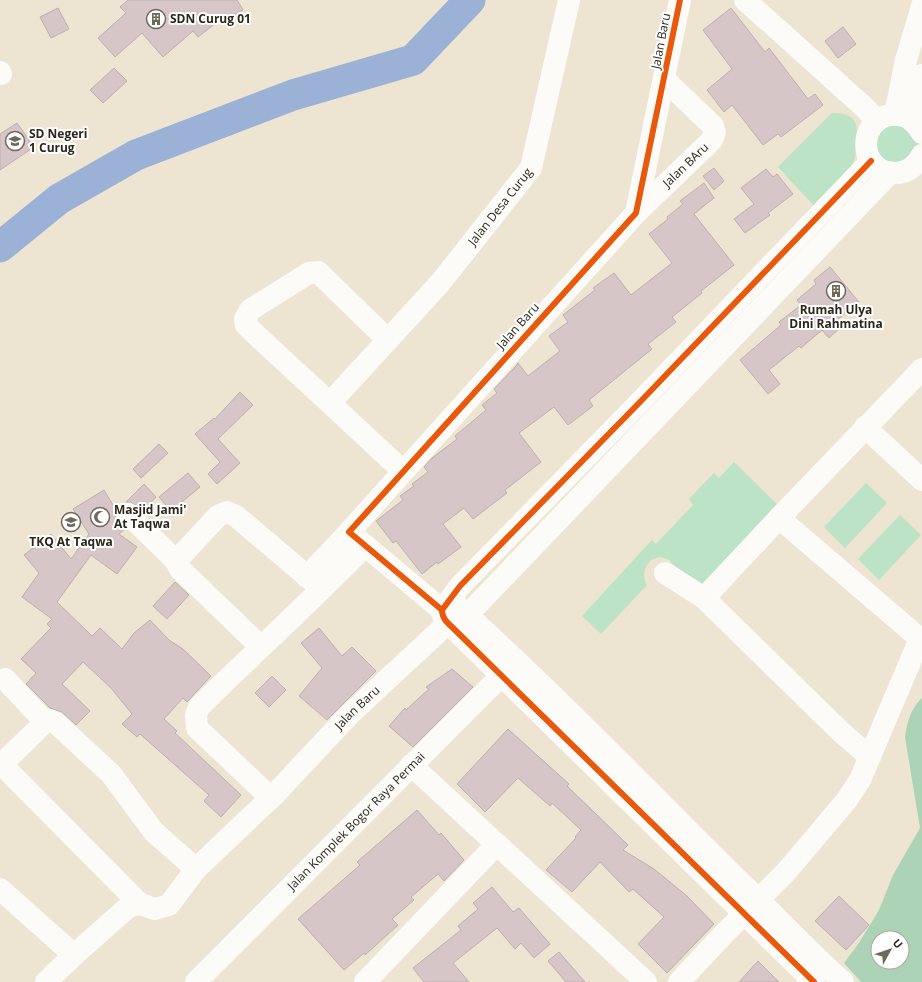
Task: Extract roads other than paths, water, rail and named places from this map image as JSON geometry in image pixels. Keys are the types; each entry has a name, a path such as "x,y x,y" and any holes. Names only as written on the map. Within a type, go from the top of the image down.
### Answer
{"street":[{"name":"Jalan Desa Curug","path":"330,402 440,283 531,168 569,0"},
{"name":"Jalan Baru","path":"271,798 197,728 196,715 199,707 260,646 315,583 357,539 403,471 636,214 665,80 680,0"},
{"path":"745,0 864,107 902,122"},
{"path":"902,122 906,60 922,6"},
{"path":"922,75 902,122 868,133 866,140 866,147 871,161 890,173 906,171 913,167 922,155"},
{"name":"Jalan BAru","path":"636,214 712,140 715,132 713,126 665,80"},
{"path":"450,613 465,581 640,402 871,161"},
{"path":"450,613 658,416 890,173"},
{"path":"388,340 318,272 309,273 250,310 245,319 246,325 403,471"},
{"path":"704,598 865,427 922,369"},
{"path":"640,402 658,416"},
{"path":"865,427 922,480"},
{"path":"176,561 218,516 227,512 236,516 315,583"},
{"path":"128,514 176,561 180,569 260,646"},
{"path":"679,982 829,823 860,780 919,642 918,637 779,518"},
{"path":"357,539 450,613 510,668 751,907 814,982"},
{"path":"665,573 704,598 842,733 870,757"},
{"name":"Jalan Baru","path":"196,869 271,798 349,715 450,613"},
{"name":"Jalan Komplek Bogor Raya Permai","path":"196,982 411,765 510,668"},
{"path":"4,679 45,722"},
{"path":"50,720 56,723 111,774 154,832 196,869 169,904 155,909 140,904 1,766 45,722 50,720"},
{"path":"411,765 646,982"},
{"path":"365,982 497,844"},
{"path":"0,889 74,955"},
{"path":"46,982 126,909 133,905 140,904"},
{"path":"751,907 808,951 843,982"}],"waterway":[{"path":"0,247 59,199 136,155 293,95 413,60 470,0"}],"place":[{"name":"SDN Curug 01","path":"156,19"},
{"name":"SD Negeri 1 Curug","path":"15,141"},
{"name":"Rumah Ulya Dini Rahmatina","path":"836,291"},
{"name":"Masjid Jami' At Taqwa","path":"100,517"},
{"name":"TKQ At Taqwa","path":"71,522"}]}
